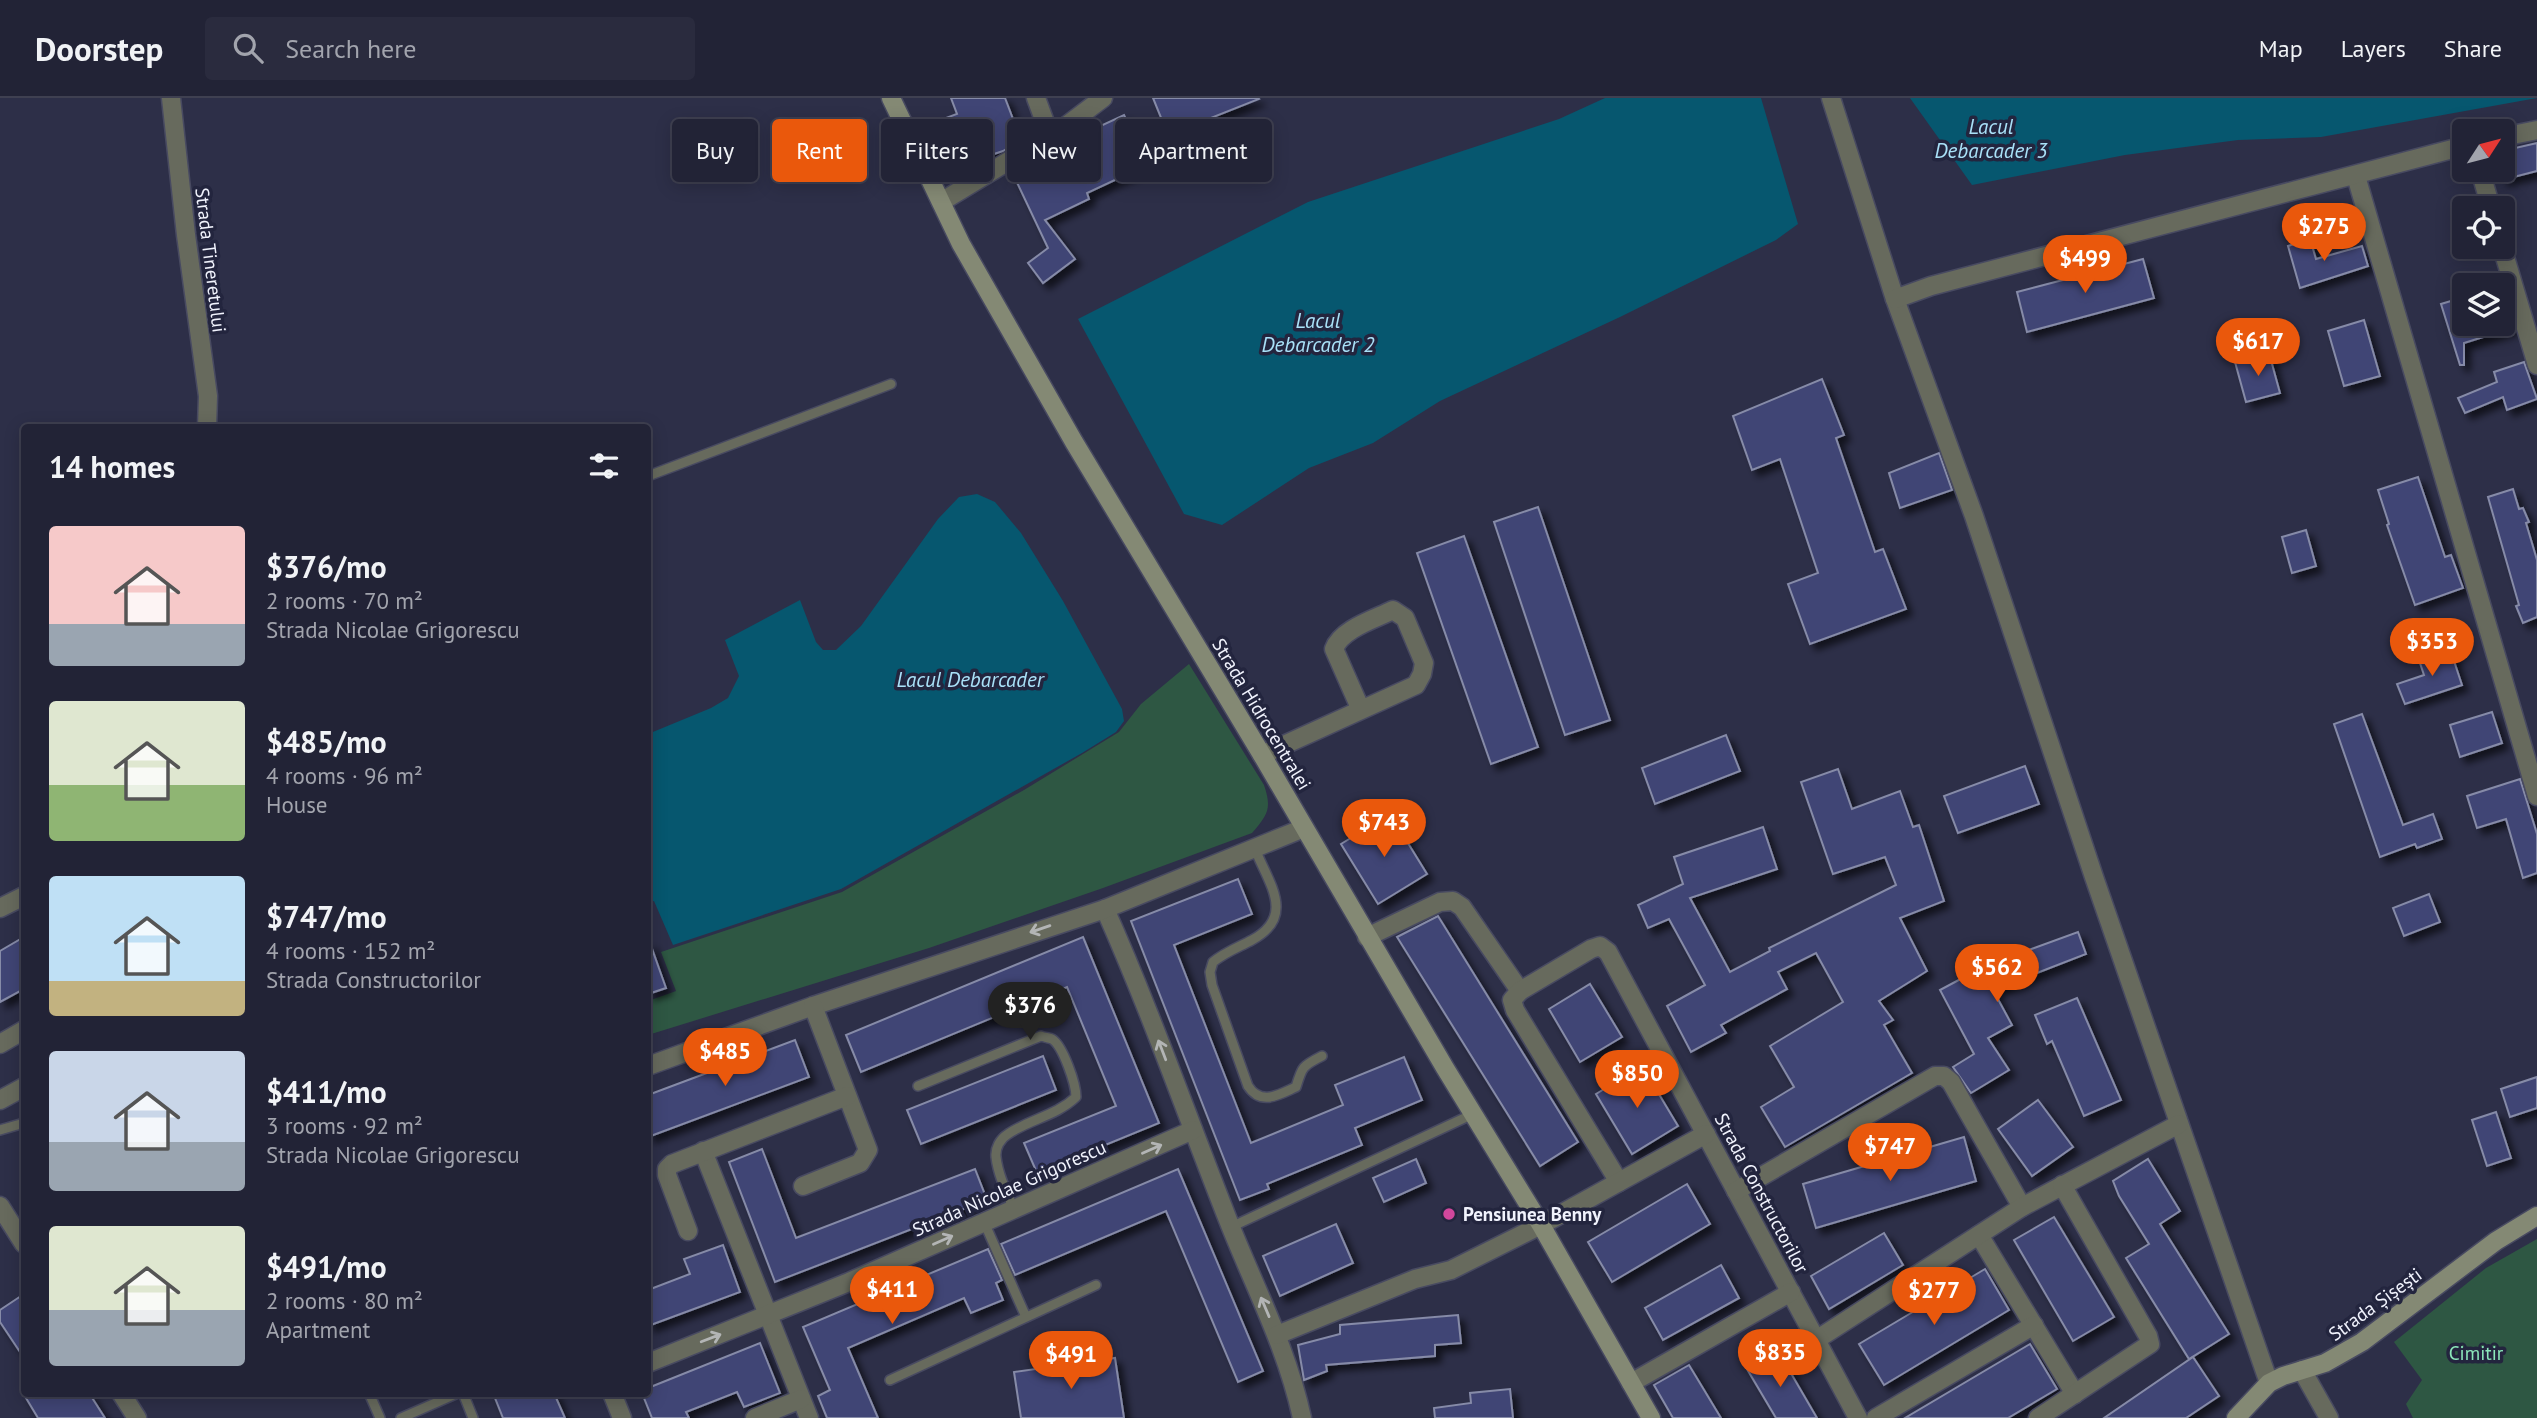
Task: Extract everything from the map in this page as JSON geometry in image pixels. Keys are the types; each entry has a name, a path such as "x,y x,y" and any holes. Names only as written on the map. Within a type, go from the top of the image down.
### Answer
{"street":[{"name":"Strada Tineretului","path":"171,98 208,396 207,424"},
{"name":"Strada Hidrocentralei","path":"891,98 961,244 1074,442 1541,1225 1651,1418"},
{"path":"1036,98 1044,119"},
{"path":"1074,119 1103,98"},
{"path":"1832,98 1895,299 1975,516 2094,877 2269,1384"},
{"path":"2515,135 2537,131"},
{"path":"1895,299 1931,286 2452,149"},
{"path":"941,202 1007,162"},
{"path":"2356,176 2537,796"},
{"path":"2506,259 2537,365"},
{"path":"1262,755 1361,710 1416,685 1424,663 1400,612 1393,610 1344,635 1334,649 1361,710"},
{"path":"651,1065 813,1006 1105,909 1304,828"},
{"path":"0,908 21,898"},
{"path":"1367,937 1440,902 1453,901 1462,907 1520,991 1512,1000 1516,1010 1619,1182"},
{"path":"1105,909 1231,1227 1277,1335 1295,1385 1302,1418"},
{"name":"Strada Constructorilor","path":"1520,991 1591,948 1601,946 1608,952 1858,1418"},
{"path":"803,1186 860,1163 868,1150 813,1006"},
{"path":"0,1044 21,1032"},
{"path":"1736,1191 1935,1076 1944,1076 1951,1082 2022,1207"},
{"path":"0,1100 21,1089"},
{"path":"688,1231 667,1175 667,1169 672,1164 847,1096"},
{"path":"1816,1340 2022,1207 2179,1124"},
{"name":"Strada Nicolae Grigorescu","path":"651,1362 769,1315 1193,1130"},
{"path":"1277,1335 1415,1279 1451,1270 1541,1225 1706,1134"},
{"path":"703,1151 809,1418"},
{"path":"2038,1418 2150,1344 2148,1336 2062,1185"},
{"path":"0,1206 21,1239"},
{"name":"Strada Șișești","path":"2236,1418 2269,1384 2283,1376 2325,1363 2362,1342 2496,1241 2537,1216"},
{"path":"1979,1235 2075,1394"},
{"path":"1630,1383 1791,1292"},
{"path":"1876,1418 2034,1325"},
{"path":"2302,1370 2329,1418"},
{"path":"124,1397 138,1418"},
{"path":"614,1397 622,1418"},
{"path":"755,1418 801,1399"}],"lane":[{"path":"651,475 891,384"},
{"path":"1255,849 1278,910 1275,921 1266,931 1213,962 1210,972 1215,996 1248,1086 1253,1093 1262,1098 1271,1098 1296,1087 1298,1072 1306,1064 1322,1056"},
{"path":"918,1086 1041,1036 1051,1038 1059,1046 1076,1087 1076,1097 1054,1113 1007,1134 999,1143 996,1154 1000,1173 1014,1209"},
{"path":"1231,1227 1474,1114"},
{"path":"0,1130 21,1124"},
{"path":"984,1222 1026,1317"},
{"path":"890,1380 1096,1285"},
{"path":"371,1397 380,1418"},
{"path":"401,1418 451,1397"},
{"path":"462,1397 473,1418"}],"green space":[{"path":"1189,664 1264,785 1268,800 1267,811 1252,833 929,948 651,1034 651,1000 676,991 661,952 842,892 1024,790 1119,732 1141,704"},
{"name":"Cimitir","path":"2537,1239 2537,1418 2413,1418 2406,1404 2422,1380 2394,1342 2486,1268"}],"water":[{"name":"Lacul Debarcader 2","path":"1605,98 1761,98 1798,224 1776,240 1440,401 1373,443 1309,468 1222,525 1184,514 1078,319 1308,202 1559,119"},
{"name":"Lacul Debarcader 3","path":"1910,98 2537,98 2321,137 2238,140 2125,155 1972,185"},
{"name":"Lacul Debarcader","path":"977,494 995,502 1021,533 1063,601 1122,709 1124,721 1116,732 1082,753 841,889 673,945 654,901 651,902 651,733 711,708 728,698 739,676 725,640 800,600 816,642 823,650 836,650 861,626 938,519 959,497"}],"building":[{"path":"951,98 1005,98 1013,119 1007,119 1007,149 993,154 993,119 943,119 957,114"},
{"path":"1153,98 1259,99 1208,119 1162,119"},
{"path":"1115,119 1115,180 1087,193 1089,199 1045,220 1075,259 1043,283 1028,263 1048,248 1017,182 1101,182 1101,126"},
{"path":"2537,143 2537,171 2515,177 2515,148"},
{"path":"2310,239 2316,259 2362,246 2368,266 2300,288 2288,246"},
{"path":"2143,259 2154,298 2027,332 2017,292"},
{"path":"2452,301 2452,336 2486,336 2464,343 2464,365 2460,365 2441,304"},
{"path":"2364,320 2380,376 2344,386 2328,331"},
{"path":"2269,353 2280,393 2246,402 2235,362"},
{"path":"2524,362 2537,399 2507,410 2503,397 2465,413 2458,398 2497,382 2494,372"},
{"path":"1822,379 1844,435 1836,438 1875,552 1883,549 1906,609 1810,644 1788,584 1818,573 1780,459 1752,470 1733,416"},
{"path":"1939,453 1952,490 1900,508 1889,473"},
{"path":"2418,477 2445,557 2451,555 2463,588 2415,605 2387,525 2389,524 2378,490"},
{"path":"2513,489 2519,509 2523,508 2529,522 2526,523 2537,560 2537,617 2523,623 2516,606 2519,605 2488,497"},
{"path":"1538,507 1610,720 1565,735 1494,522"},
{"path":"2306,530 2316,566 2292,573 2282,537"},
{"path":"1464,536 1538,747 1491,764 1417,553"},
{"path":"2450,649 2462,685 2405,704 2397,684 2424,675 2419,660"},
{"path":"2492,712 2502,743 2460,757 2450,725"},
{"path":"2362,714 2403,825 2433,814 2442,839 2417,848 2415,844 2380,857 2334,724"},
{"path":"1726,735 1740,771 1655,804 1642,768"},
{"path":"2025,766 2039,804 1958,833 1944,796"},
{"path":"1838,769 1852,809 1900,791 1913,827 1919,825 1944,901 1900,918 1927,971 1879,1001 1893,1020 1884,1025 1912,1073 1785,1147 1761,1107 1794,1087 1770,1046 1843,1002 1816,953 1778,972 1787,989 1721,1025 1726,1033 1691,1052 1667,1006 1705,985 1669,919 1648,928 1638,905 1683,884 1674,857 1763,827 1777,869 1690,898 1730,972 1770,951 1769,948 1896,885 1885,857 1833,874 1801,782"},
{"path":"2520,779 2537,834 2537,873 2523,878 2506,819 2477,828 2467,796"},
{"path":"1390,814 1427,874 1378,904 1341,844"},
{"path":"1238,879 1252,914 1174,945 1251,1143 1343,1105 1335,1085 1404,1057 1422,1100 1355,1128 1362,1145 1267,1184 1269,1189 1240,1200 1131,921"},
{"path":"2429,894 2440,922 2404,936 2393,908"},
{"path":"1438,916 1578,1142 1540,1166 1397,937"},
{"path":"2078,932 2086,954 1993,990 2012,1025 1988,1038 2009,1070 1971,1093 1953,1067 1974,1054 1940,990 1985,966"},
{"path":"1083,937 1159,1123 1037,1173 1024,1143 1116,1106 1067,987 861,1072 846,1035"},
{"path":"21,939 21,991 0,1002 0,951"},
{"path":"651,946 666,988 651,993"},
{"path":"1590,984 1622,1037 1580,1062 1549,1009"},
{"path":"2077,998 2121,1100 2084,1116 2052,1041 2047,1044 2035,1015"},
{"path":"795,1040 809,1077 651,1136 651,1094"},
{"path":"1043,1056 1056,1090 921,1144 907,1110"},
{"path":"1642,1066 1678,1126 1632,1154 1596,1094"},
{"path":"2537,1077 2537,1108 2510,1117 2501,1089"},
{"path":"2038,1100 2073,1147 2032,1176 1998,1129"},
{"path":"2496,1112 2511,1158 2487,1166 2472,1120"},
{"path":"1964,1137 1976,1181 1816,1228 1803,1184"},
{"path":"762,1149 796,1238 975,1169 987,1200 775,1282 729,1162"},
{"path":"1416,1159 1426,1183 1384,1202 1373,1178"},
{"path":"2148,1159 2180,1211 2160,1224 2229,1334 2189,1359 2126,1258 2149,1244 2119,1196 2113,1181"},
{"path":"1178,1169 1263,1371 1238,1382 1166,1211 1015,1275 1001,1244"},
{"path":"1687,1184 1710,1224 1612,1282 1588,1242"},
{"path":"2054,1217 2114,1317 2073,1341 2014,1240"},
{"path":"1336,1224 1353,1263 1280,1296 1263,1256"},
{"path":"1884,1233 1903,1265 1829,1309 1811,1276"},
{"path":"723,1245 740,1292 651,1325 651,1289 690,1274 684,1259"},
{"path":"988,1249 1002,1280 996,1283 1003,1300 971,1313 964,1298 848,1348 878,1418 827,1418 818,1396 830,1390 803,1327"},
{"path":"1721,1265 1739,1298 1663,1340 1645,1308"},
{"path":"1985,1269 2009,1310 1884,1385 1859,1344"},
{"path":"21,1296 21,1354 0,1322 0,1310"},
{"path":"1458,1315 1461,1343 1435,1345 1435,1356 1326,1365 1327,1371 1304,1380 1298,1345 1340,1334 1340,1325"},
{"path":"760,1343 780,1393 744,1407 737,1392 686,1412 689,1418 652,1418 644,1397 651,1397 651,1387"},
{"path":"2030,1344 2057,1389 2008,1418 1905,1418"},
{"path":"1778,1351 1817,1418 1776,1418 1747,1369"},
{"path":"2193,1357 2219,1396 2186,1418 2104,1418"},
{"path":"1115,1358 1124,1418 1021,1418 1014,1372"},
{"path":"1689,1365 1721,1418 1673,1418 1654,1385"},
{"path":"1510,1389 1513,1418 1435,1418 1434,1408 1471,1403 1470,1393"},
{"path":"25,1397 92,1397 105,1418 38,1418"},
{"path":"495,1397 556,1397 565,1418 503,1418"}],"place":[{"name":"Pensiunea Benny","path":"1449,1214"}]}
